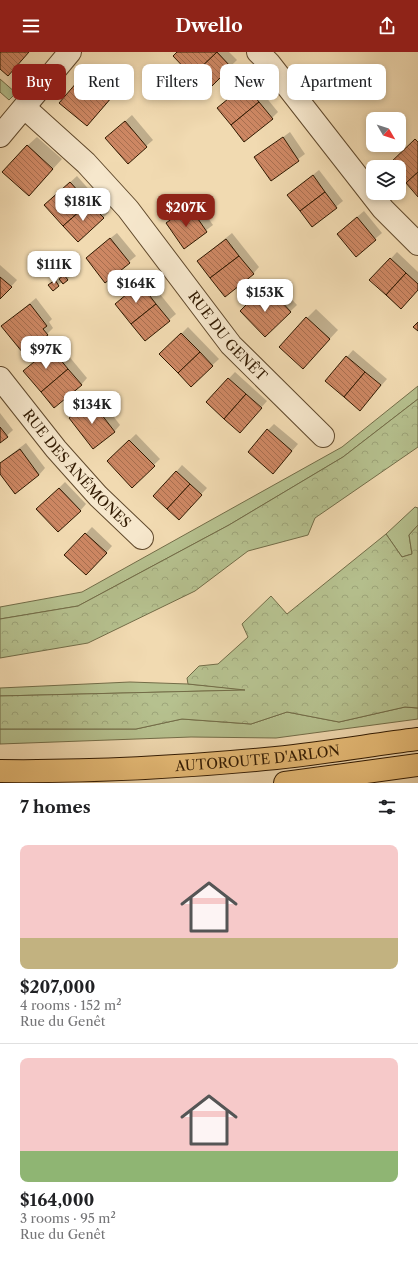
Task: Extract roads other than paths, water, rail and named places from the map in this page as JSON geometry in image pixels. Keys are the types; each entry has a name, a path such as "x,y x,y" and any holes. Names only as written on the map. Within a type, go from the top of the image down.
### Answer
{"highway":[{"name":"AUTOROUTE D'ARLON","path":"0,771 40,772 161,767 277,758 418,739"},
{"name":"AUTOROUTE D'ARLON","path":"285,783 418,765"}],"street":[{"path":"0,136 25,108 70,52"},
{"path":"258,52 269,63 383,209 418,244"},
{"name":"RUE DU GENÊT","path":"25,108 86,163 128,209 232,346 323,436"},
{"name":"RUE DES ANÉMONES","path":"0,378 56,449 98,496 142,538"}]}
